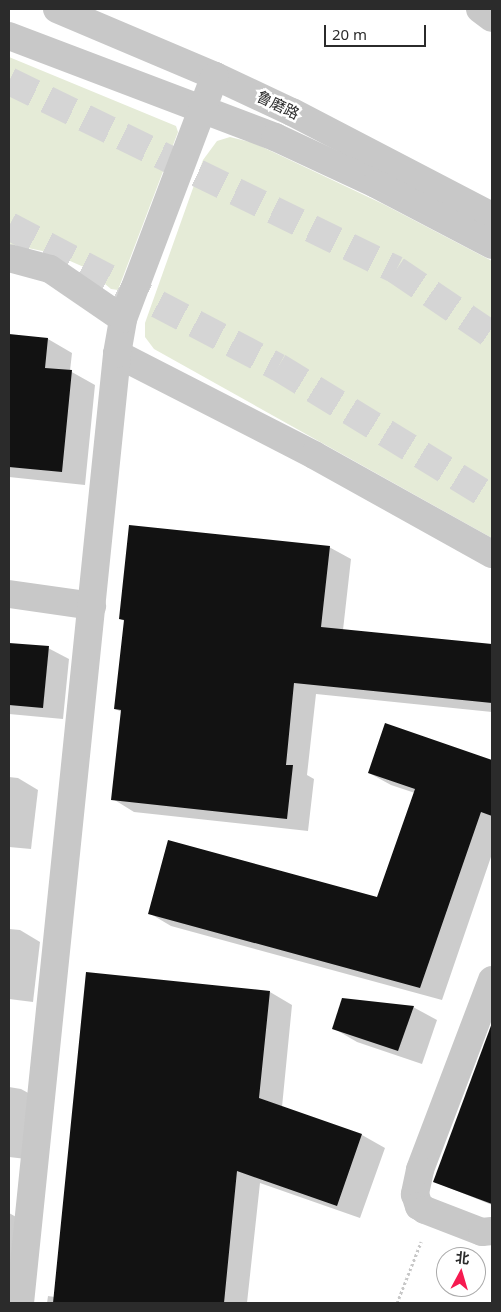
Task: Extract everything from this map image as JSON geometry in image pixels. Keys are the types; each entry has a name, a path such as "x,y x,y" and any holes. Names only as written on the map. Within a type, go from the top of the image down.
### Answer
{"street":[{"name":"鲁磨路","path":"57,9 215,76 300,116 492,216"},
{"path":"480,9 492,18"},
{"path":"9,36 204,109 326,159 492,245"},
{"path":"20,1303 21,1188 92,606 117,354 124,318 215,76"},
{"path":"9,258 50,269 124,318"},
{"path":"117,354 314,455 492,554"},
{"path":"9,594 92,606"},
{"path":"492,980 416,1182 415,1194 419,1206 432,1213 482,1232 492,1230"}],"path":[{"path":"398,1303 432,1213"}],"green space":[{"path":"9,57 176,126 178,132 118,290 111,289 86,268 52,253 9,244"},
{"path":"230,137 254,143 383,204 492,261 492,538 154,349 145,337 145,323 203,160 217,141"}],"building":[{"path":"9,334 48,338 45,368 72,370 62,472 9,467"},
{"path":"129,525 330,546 321,627 492,644 492,703 294,683 286,765 293,765 287,819 111,800 121,710 114,709 124,620 119,619"},
{"path":"9,643 49,646 43,708 9,705"},
{"path":"385,723 492,760 492,816 481,812 420,988 148,914 168,840 377,897 415,789 368,773"},
{"path":"86,972 270,991 259,1098 362,1134 337,1206 237,1171 224,1303 53,1303"},
{"path":"342,998 414,1006 398,1051 332,1029"},
{"path":"492,1023 492,1204 433,1182"}],"tunnel":[{"path":"9,81 396,270 492,335"},
{"path":"9,226 278,367 492,498"}]}
